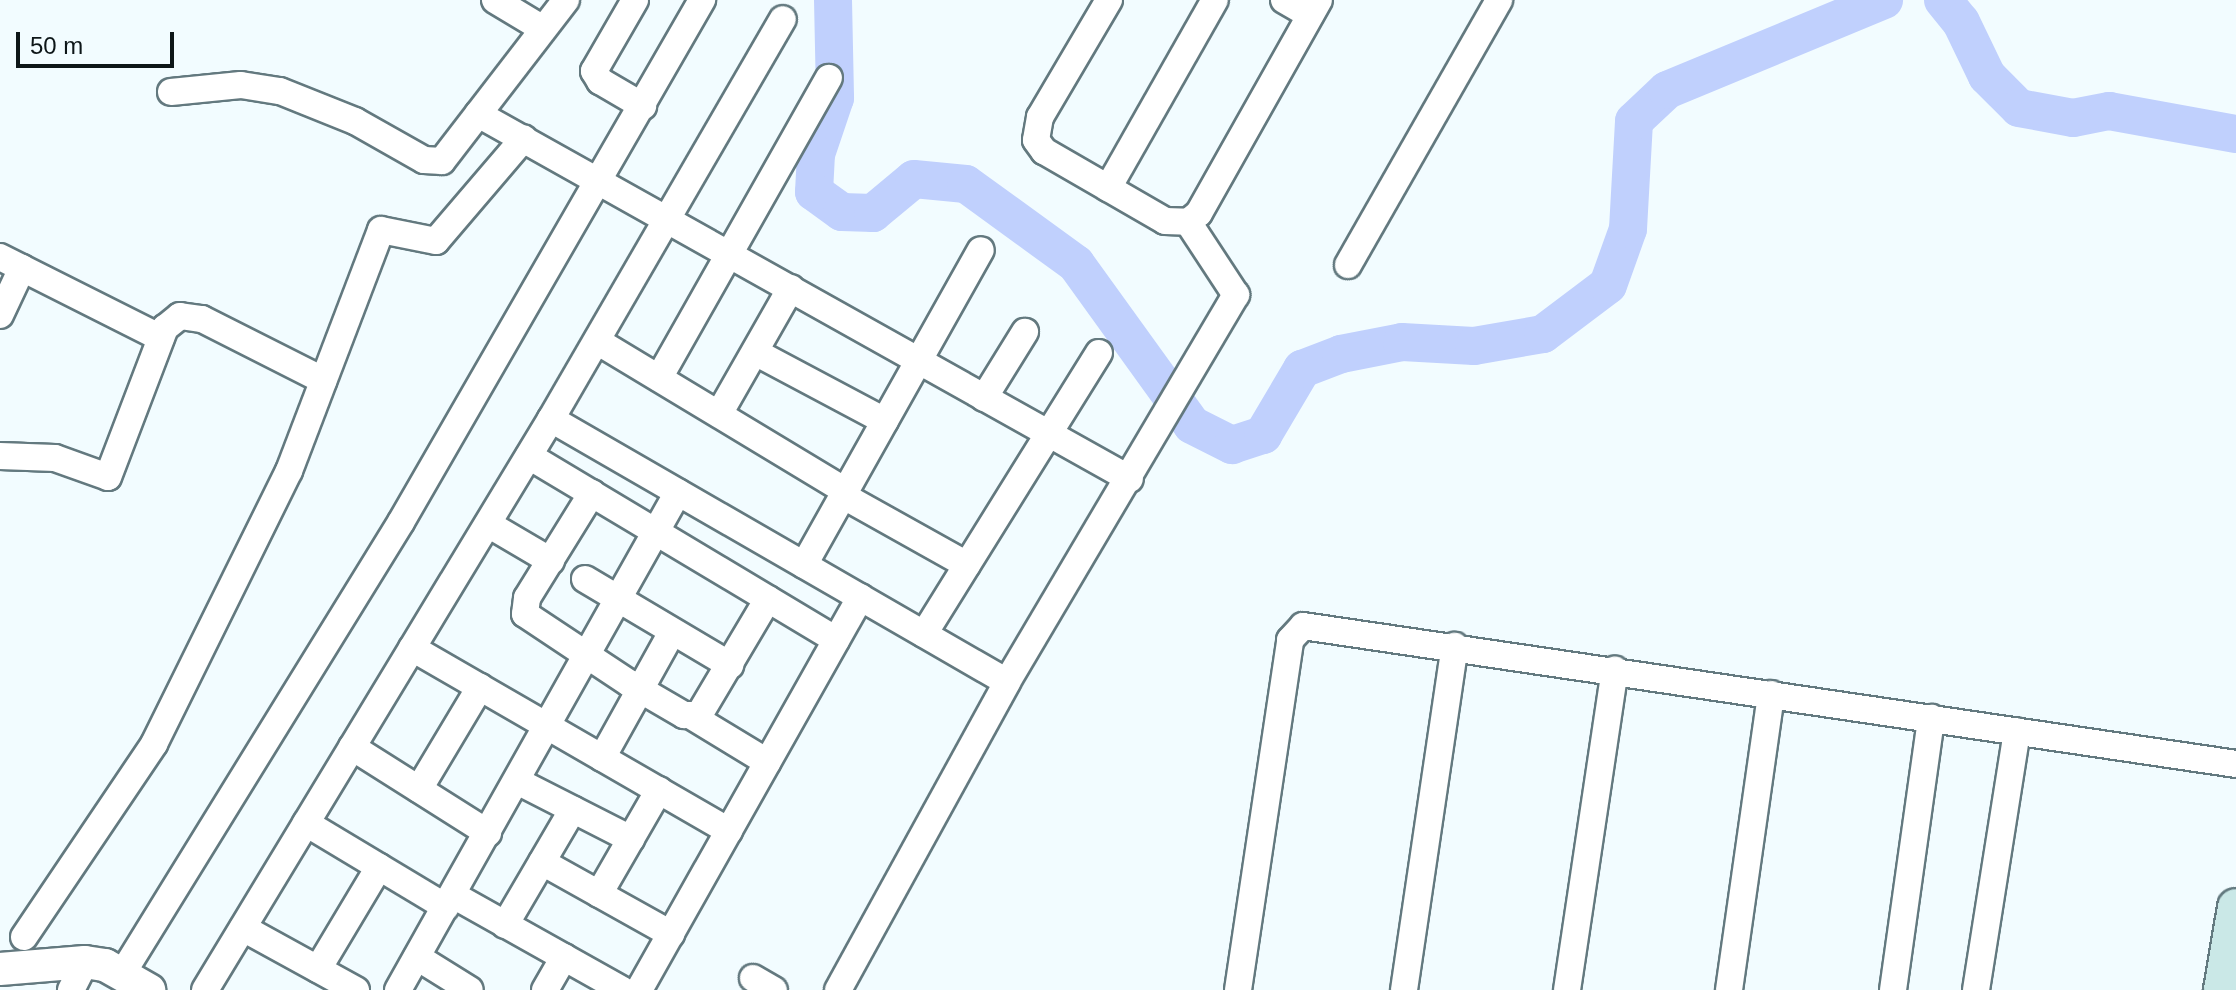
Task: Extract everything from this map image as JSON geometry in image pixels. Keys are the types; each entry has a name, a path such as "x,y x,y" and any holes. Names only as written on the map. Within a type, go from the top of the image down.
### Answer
{"main road":[{"path":"2222,990 2236,907"}],"street":[{"path":"495,0 543,29"},
{"path":"171,92 241,85 280,91 355,121 433,163 448,156 566,0"},
{"path":"635,0 594,71 600,81 643,106"},
{"path":"524,138 436,241 381,230 289,471 154,744 13,951 78,976 136,982 602,180 702,0"},
{"path":"1108,188 1215,0"},
{"path":"1100,3 1040,117 1036,140 1044,151 1165,221 1188,222 1199,213 1314,7 1284,0"},
{"path":"1348,265 1499,0"},
{"path":"205,990 529,456 783,19"},
{"path":"659,378 829,78"},
{"path":"478,114 670,218 918,362 1130,479"},
{"path":"838,990 1007,682 1130,479 1236,295 1188,222"},
{"path":"804,565 981,250"},
{"path":"0,315 11,262 161,338"},
{"path":"719,414 791,288"},
{"path":"0,456 55,458 108,477 161,338 171,320 191,315 323,380"},
{"path":"984,398 1025,332"},
{"path":"597,341 846,491 849,499 967,565"},
{"path":"755,352 885,421"},
{"path":"924,634 1099,353"},
{"path":"551,419 1007,682"},
{"path":"529,456 836,640"},
{"path":"398,990 678,492"},
{"path":"592,493 527,598 525,614 590,652 640,690 693,717 767,762"},
{"path":"488,524 551,561"},
{"path":"585,579 618,602 730,665"},
{"path":"639,990 860,597"},
{"path":"693,717 705,708 768,599"},
{"path":"1238,990 1275,730 1296,631 1314,625 2236,764"},
{"path":"602,758 672,632"},
{"path":"1404,990 1455,646"},
{"path":"412,648 729,831"},
{"path":"1567,990 1615,670"},
{"path":"419,789 480,687"},
{"path":"1729,990 1771,694"},
{"path":"1893,990 1931,718"},
{"path":"1976,990 2017,731"},
{"path":"352,747 488,833"},
{"path":"517,781 631,839"},
{"path":"599,894 659,790"},
{"path":"505,925 573,809"},
{"path":"306,823 379,867 505,925 622,990"},
{"path":"542,862 671,934"},
{"path":"318,969 379,867"},
{"path":"243,928 356,990"},
{"path":"417,957 470,990"},
{"path":"545,990 564,957"}],"waterway":[{"path":"833,0 835,98 816,154 814,192 842,212 873,213 914,179 966,184 1076,264 1192,425 1232,445 1263,435 1302,369 1341,354 1402,342 1474,346 1543,334 1608,285 1628,229 1634,121 1667,90 1884,0"},
{"path":"1943,0 1961,22 1987,76 2019,108 2073,118 2109,111 2236,134"}]}
